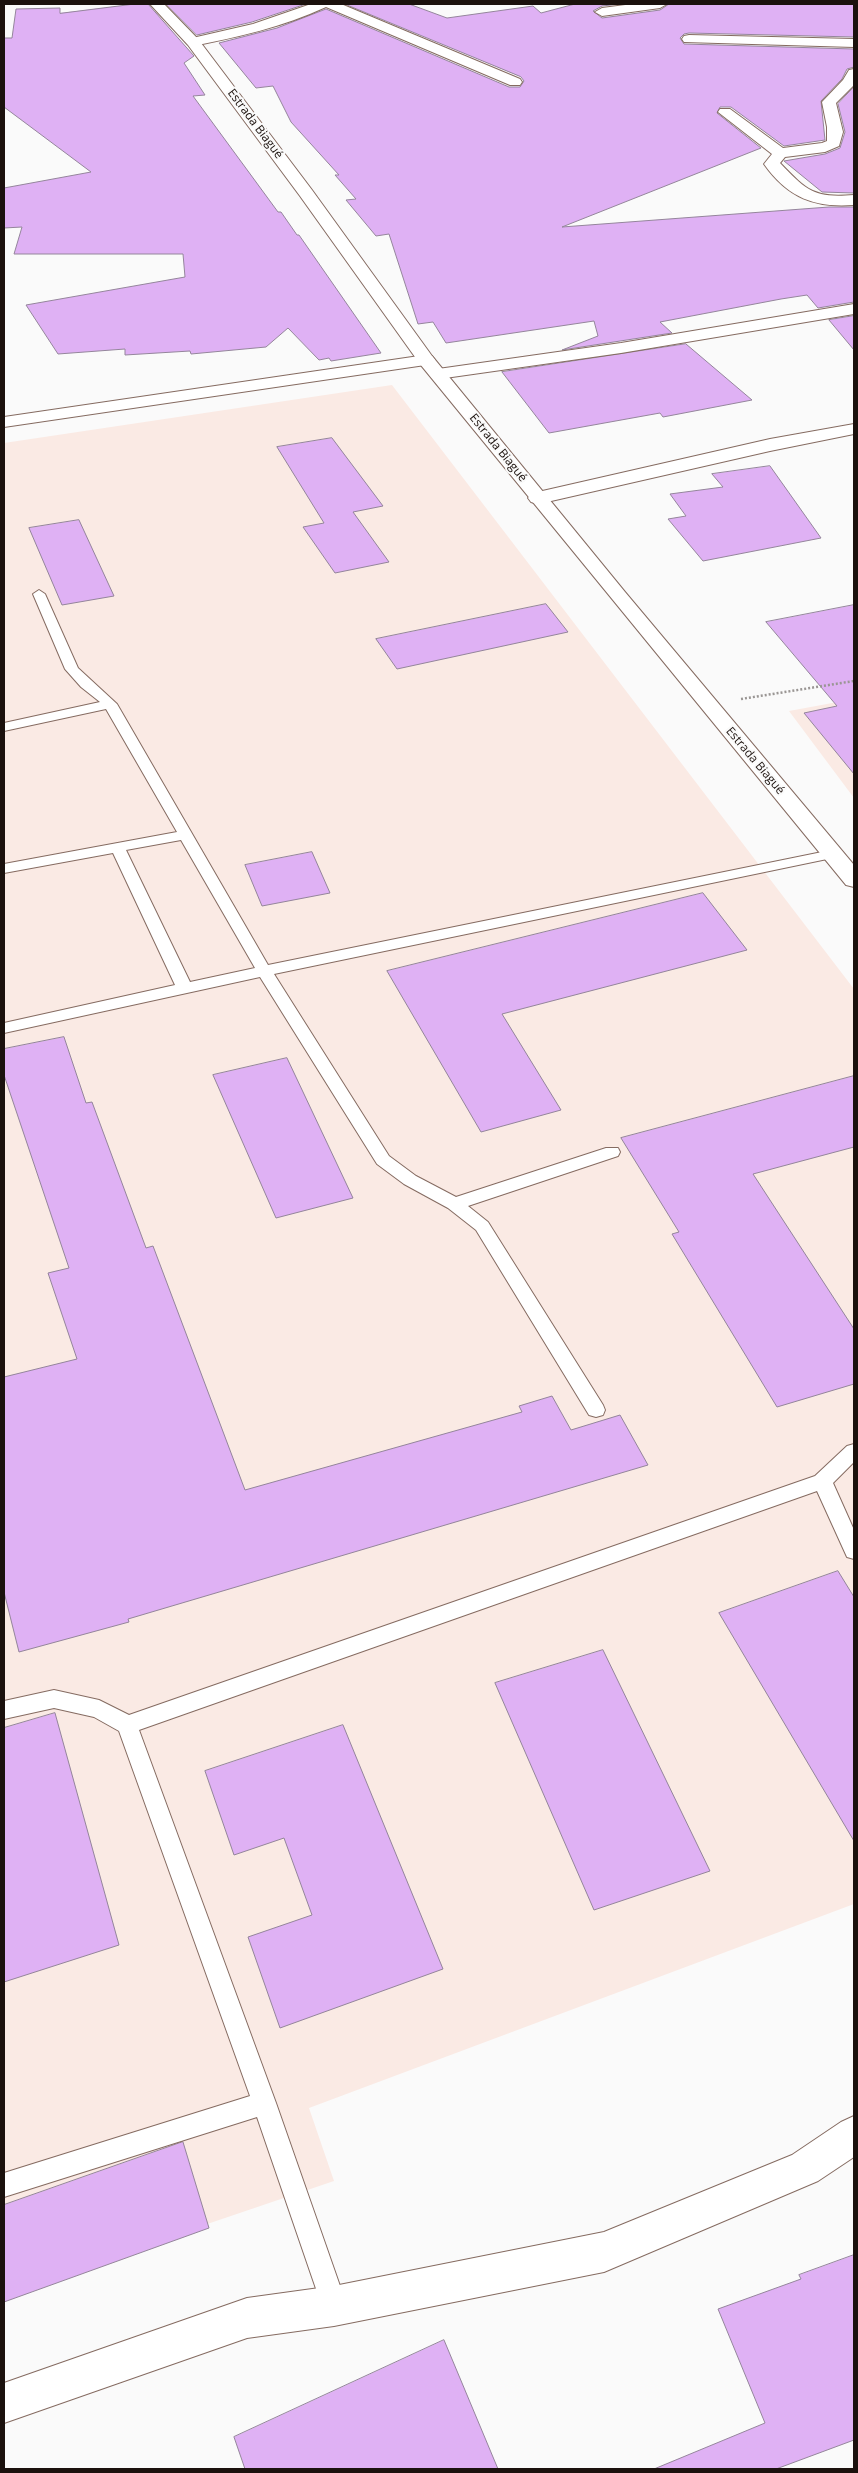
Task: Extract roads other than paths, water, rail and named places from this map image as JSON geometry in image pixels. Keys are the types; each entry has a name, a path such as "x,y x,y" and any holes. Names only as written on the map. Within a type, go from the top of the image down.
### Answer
{"street":[{"name":"Estrada Biagué","path":"157,4 193,42 306,193 432,367 708,705 854,880"},
{"path":"193,42 258,27 290,17 321,4"},
{"path":"330,4 515,82"},
{"path":"602,12 660,4"},
{"path":"689,39 854,43"},
{"path":"725,112 780,153 825,147 834,143 837,133 829,111 829,102 849,82 854,73"},
{"path":"780,153 772,164 801,193 813,200 824,202 854,200"},
{"path":"4,422 432,367 622,348 854,309"},
{"path":"538,498 770,445 854,429"},
{"path":"4,2403 247,2318 334,2306 604,2252 805,2168 854,2136"}],"lane":[{"path":"39,594 72,669 86,684 110,704 264,971 383,1160 410,1180 454,1204 482,1226 596,1410"},
{"path":"4,727 110,704"},
{"path":"4,869 185,835"},
{"path":"117,847 185,989"},
{"path":"4,1028 264,971 832,854"},
{"path":"454,1204 612,1152"},
{"path":"127,1725 822,1481 854,1451"},
{"path":"822,1481 854,1551"},
{"path":"4,1710 54,1699 99,1709 127,1725 264,2103 334,2306"},
{"path":"4,2185 264,2103"}]}
